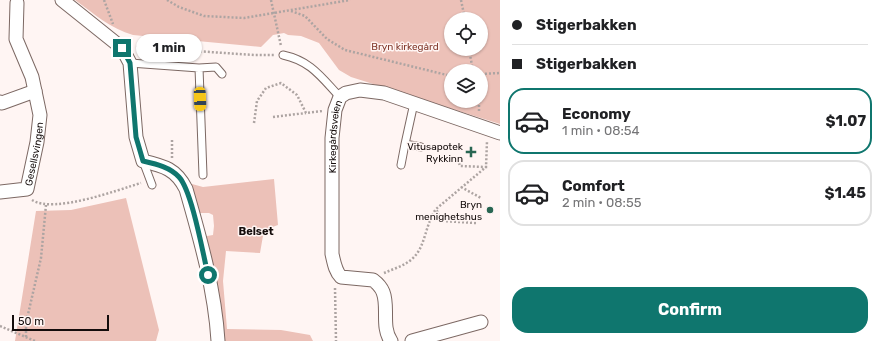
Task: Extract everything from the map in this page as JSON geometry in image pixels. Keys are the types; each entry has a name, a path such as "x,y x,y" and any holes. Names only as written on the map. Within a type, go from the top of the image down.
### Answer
{"street":[{"path":"62,0 122,48 130,63 136,137 143,161 159,164 173,171 181,179 186,189 208,275 218,341"},
{"name":"Gesellsvingen","path":"0,192 27,189 37,142 40,115 29,69 16,39 17,2"},
{"name":"Kirkegårdsveien","path":"337,273 332,254 332,138 335,110 340,96 360,90 384,93 500,133"},
{"path":"0,102 2,103 35,91"},
{"path":"337,273 344,278 373,280 380,287 384,293 387,334 391,341"},
{"path":"412,341 481,322"}],"lane":[{"path":"283,55 296,58 309,65 340,96"},
{"path":"130,63 199,68 216,67 222,74"},
{"path":"199,68 203,175"},
{"path":"401,165 414,103"},
{"path":"405,144 421,147"},
{"path":"143,161 151,183"}],"path":[{"path":"104,0 114,26"},
{"path":"167,0 179,7 204,16 244,18 350,0"},
{"path":"122,48 132,47 254,55 283,55 271,0"},
{"path":"462,0 463,12"},
{"path":"289,11 305,16 327,39 345,50 444,74"},
{"path":"488,74 500,73"},
{"path":"254,123 257,101 266,88 281,83 297,95 306,113"},
{"path":"274,117 335,110"},
{"path":"487,129 487,167"},
{"path":"460,163 460,166 487,167"},
{"path":"373,280 379,275 409,262 420,250 431,215 461,187 487,167"},
{"path":"27,189 31,199 46,205 63,204 151,183"},
{"path":"461,187 481,198"},
{"path":"26,337 26,323 41,258 46,205"},
{"path":"436,209 442,221 476,222"},
{"path":"336,341 335,288 337,273"},
{"path":"0,326 35,341"}],"green space":[{"name":"Bryn kirkegård","path":"75,0 500,0 500,124 449,108 488,108 488,64 444,64 444,106 351,77 339,70 319,43 301,36 288,35 284,33 273,35 261,47 133,35 117,29"},
{"path":"274,179 278,225 264,230 260,253 226,251 223,281 227,329 281,330 310,335 313,341 222,341 207,238 207,236 213,235 213,215 209,213 198,213 188,185 192,184 203,187"},
{"path":"126,198 159,330 156,341 15,341 36,211 71,210"}],"place":[{"name":"Vitusapotek Rykkinn","path":"471,152"},
{"name":"Bryn menighetshus","path":"490,210"}],"district":[{"name":"Belset","path":"256,231"}],"route":[{"path":"122,48 128,56 130,63 136,137 143,161 159,164 173,171 181,179 186,189 193,212 208,275"}]}
